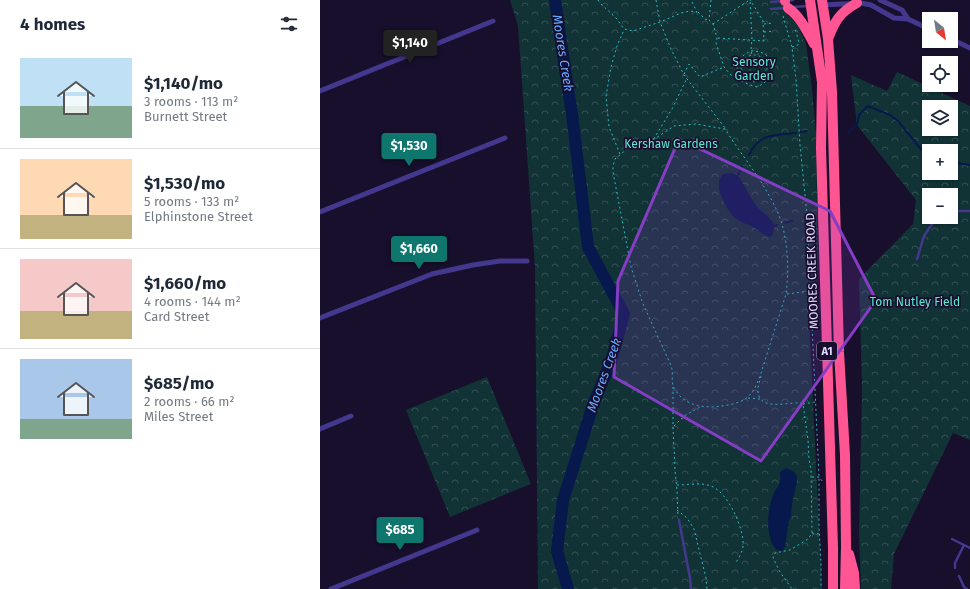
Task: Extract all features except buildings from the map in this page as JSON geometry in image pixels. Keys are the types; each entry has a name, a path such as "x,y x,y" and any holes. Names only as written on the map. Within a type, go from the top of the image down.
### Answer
{"highway":[{"path":"828,39 840,14 860,2"},
{"path":"811,3 822,3"},
{"name":"MOORES CREEK ROAD","path":"811,3 822,82 821,148 833,533 833,589"},
{"name":"MOORES CREEK ROAD","path":"822,3 828,39 832,92 839,352 845,455 845,589"},
{"path":"787,5 794,12 808,32 818,51"},
{"path":"846,547 854,573 854,589"}],"street":[{"path":"880,0 902,10 908,19"},
{"path":"822,3 872,3 894,18 908,19 922,26"},
{"path":"320,91 493,21"},
{"path":"958,42 970,48"},
{"path":"320,212 505,138"},
{"path":"320,318 432,274 500,261 526,261"},
{"path":"320,429 351,416"},
{"path":"331,589 476,530"}],"lane":[{"path":"771,2 787,5"},
{"path":"771,9 787,5 811,3"},
{"path":"958,211 970,211"},
{"path":"917,259 924,236 932,224"},
{"path":"679,520 691,589"},
{"path":"952,539 970,548"},
{"path":"955,568 955,563 964,545"},
{"path":"959,576 964,587 967,589"}],"path":[{"path":"598,0 616,18 624,29 633,31 681,13 690,11 697,12"},
{"path":"656,0 660,22 684,75 725,129 769,196 782,223 787,258 788,283 786,294 761,373 758,390 761,399 770,405 816,402"},
{"path":"691,0 697,12 713,24 717,38 716,43 724,67 738,80 740,79 747,84 757,87 766,82 770,74 771,65 768,56 760,52 751,51 745,54 737,62 737,72 740,79"},
{"path":"709,20 711,0"},
{"path":"713,24 750,0"},
{"path":"717,38 764,41 763,21 750,0"},
{"path":"750,0 752,56"},
{"path":"787,5 796,79 800,145 807,215 819,477 821,589"},
{"path":"763,24 773,23"},
{"path":"792,47 798,45 799,43 795,25"},
{"path":"621,154 609,128 606,96 611,67 624,29"},
{"path":"764,32 774,31"},
{"path":"752,56 761,57 767,68 767,72 762,79 758,81 750,81 743,76 741,69 745,58 752,56"},
{"path":"684,75 689,64 700,77 724,67"},
{"path":"740,79 743,76"},
{"path":"653,140 672,109 687,78"},
{"path":"679,520 677,510 673,427 672,368 643,304 631,267 613,166 615,159 628,148 653,140 674,126 696,124 725,129"},
{"path":"786,294 810,291"},
{"path":"673,386 684,399 693,404 710,407 726,405 736,403 746,398 752,391 761,373"},
{"path":"746,398 761,399"},
{"path":"792,589 777,566 773,555 775,553 790,550 805,542 812,533 812,477 803,404"},
{"path":"673,427 684,416 700,406"},
{"path":"812,477 819,477"},
{"path":"676,485 703,484 712,486 720,490 726,498 737,519 742,538 743,548 740,557 735,564"},
{"path":"677,510 687,518 694,529 706,578 707,589"},
{"path":"812,533 820,534"}],"highlighted area":[{"path":"679,139 830,211 876,300 761,461 614,377 618,281"}],"green space":[{"name":"Kershaw Gardens","path":"510,0 784,0 786,13 799,28 806,44 816,133 818,274 808,298 822,589 538,589 535,267 518,26"},
{"name":"Sensory Garden","path":"753,50 761,51 769,55 773,67 772,75 768,81 763,86 756,89 741,82 735,70 735,63 738,58 744,53"},
{"name":"Tom Nutley Field","path":"897,72 922,84 922,92 940,92 957,100 922,100 922,136 958,136 958,100 970,106 970,440 953,433 894,554 891,589 861,589 859,535 862,389 859,279 913,224 916,200 857,125 851,75 887,91"},
{"path":"487,377 531,484 450,517 406,410"}],"shaded area":[{"path":"730,173 738,175 755,204 773,222 774,228 771,237 766,236 753,227 737,220 729,211 721,196 719,180 723,174"},
{"path":"786,468 794,472 797,476 797,482 785,547 782,551 775,548 771,541 769,535 768,517 772,498 780,482 780,472"}],"waterway":[{"name":"Moores Creek","path":"555,0 572,114 588,247 624,314 611,362 594,402 563,500 557,551 568,589"},
{"path":"848,132 857,125 859,115 868,106 890,115 898,121 922,150"},
{"path":"801,132 807,131"},
{"path":"749,155 753,148 768,136 796,133"},
{"path":"958,163 970,165"},
{"path":"738,175 742,167"},
{"path":"784,223 792,221"}]}
